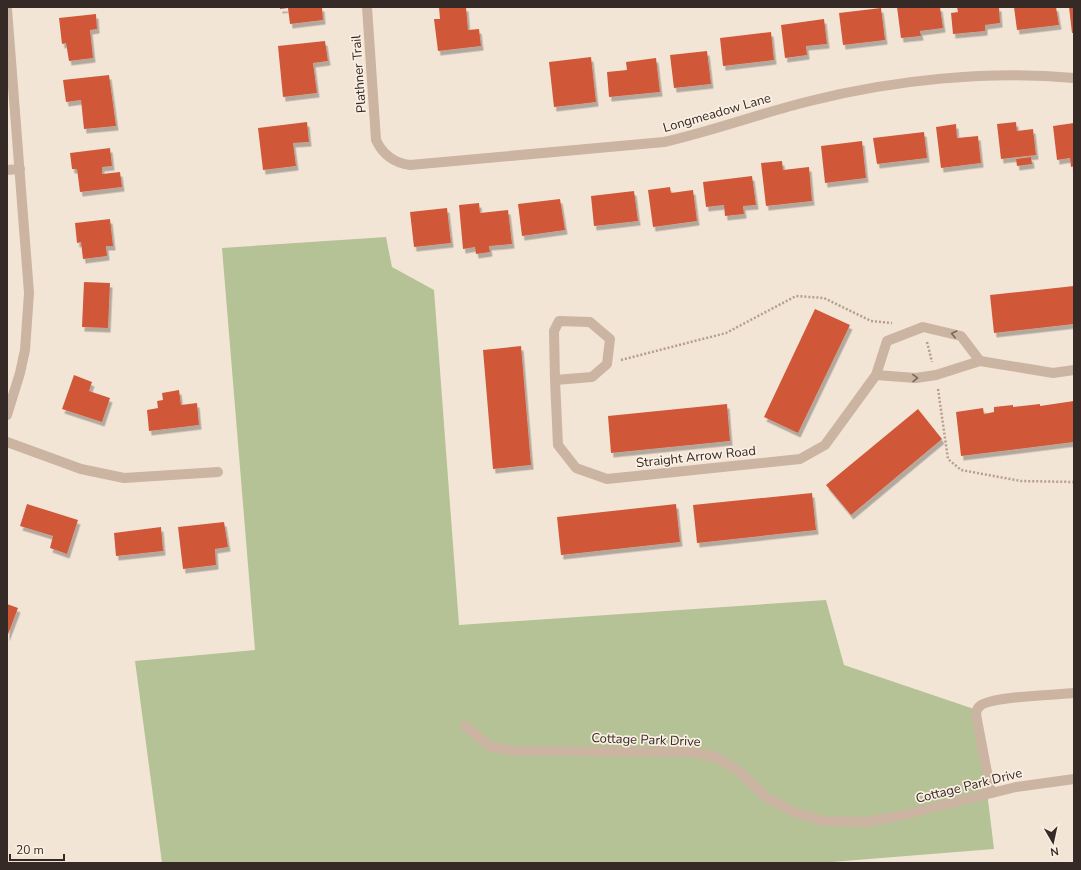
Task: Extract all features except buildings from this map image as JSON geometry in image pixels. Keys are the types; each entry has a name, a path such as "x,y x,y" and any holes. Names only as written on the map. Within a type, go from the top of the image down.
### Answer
{"street":[{"name":"Plathner Trail","path":"367,7 376,140"},
{"path":"7,9 29,292 29,316 20,373 7,415"},
{"name":"Longmeadow Lane","path":"376,140 387,156 398,162 410,165 602,148 664,142 688,137 810,101 869,88 930,80 993,76 1074,78"},
{"path":"7,170 20,169"},
{"name":"Straight Arrow Road","path":"607,364 610,339 590,322 559,321 554,331 558,446 576,468 607,479 800,459 825,445 876,375 887,341 923,327"},
{"path":"923,327 961,336 980,361"},
{"path":"876,375 916,378 936,375 980,361 1053,373 1074,370"},
{"path":"555,380 592,377 607,364"},
{"path":"7,442 88,471 124,478 218,472"},
{"path":"991,794 977,720 976,713 978,707 992,700 1074,693"},
{"name":"Cottage Park Drive","path":"465,726 491,747 513,751 692,752 716,757 740,772 767,798 794,812 823,821 864,822 895,817 1016,787 1074,779"}],"path":[{"path":"607,364 726,333 796,296 824,298 871,321 893,323"},
{"path":"923,327 936,375 948,459 961,470 1021,481 1074,482"}],"green space":[{"path":"386,237 392,267 434,290 459,625 826,600 844,665 977,710 994,849 819,863 162,863 135,661 255,650 222,248"}]}
